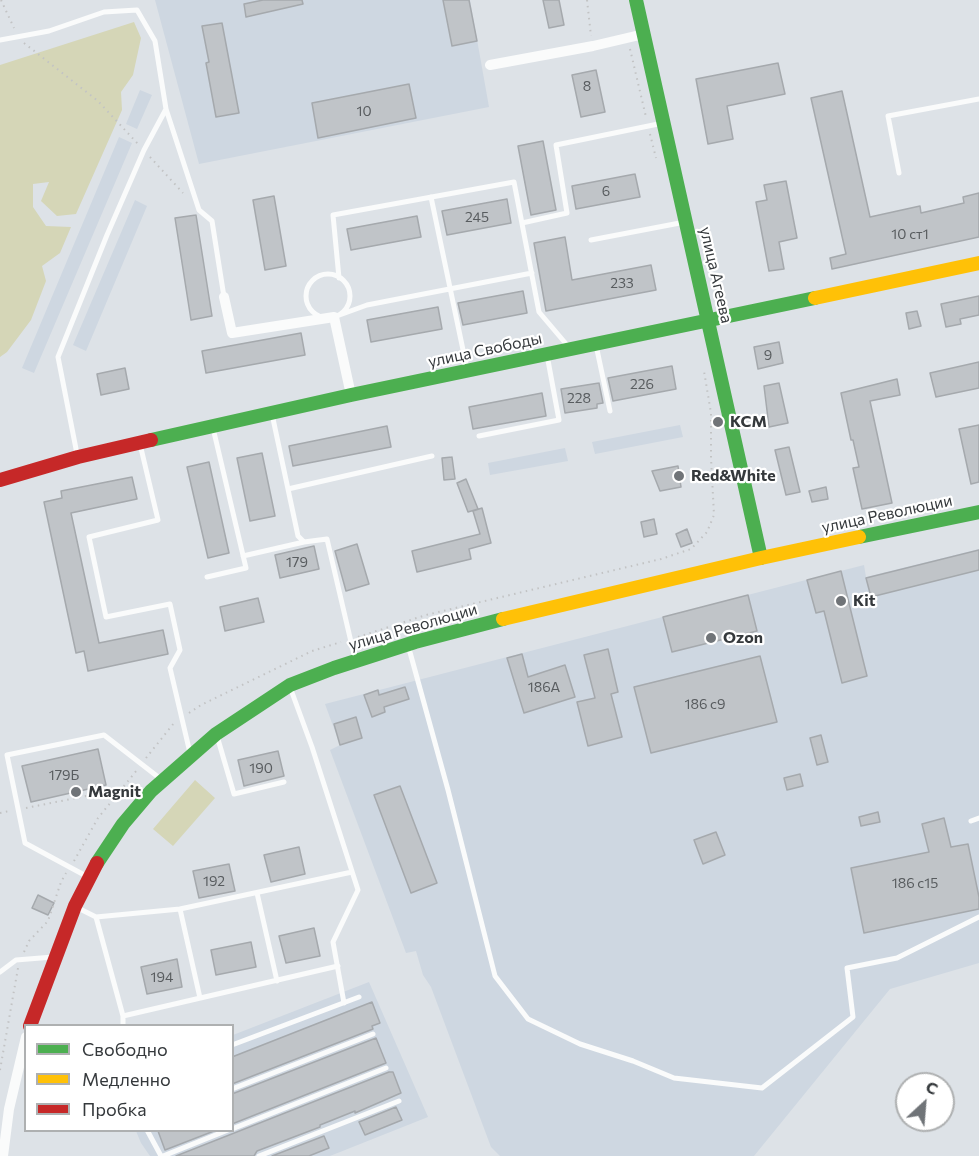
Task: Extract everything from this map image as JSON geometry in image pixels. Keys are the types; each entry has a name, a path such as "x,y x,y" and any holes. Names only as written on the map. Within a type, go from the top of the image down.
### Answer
{"street":[{"name":"улица Агеева","path":"636,0 761,558"},
{"path":"490,65 644,34"},
{"name":"улица Свободы","path":"0,480 78,457 351,395 979,263"},
{"path":"224,297 232,333 334,317 351,395"},
{"name":"улица Революции","path":"31,1024 75,906 89,878 123,824 151,791 216,734 290,686 407,644 524,612 761,558 979,512"},
{"path":"3,1156 9,1109 22,1060"}],"lane":[{"path":"0,40 49,32 105,12 137,10 155,41 166,109 199,210 212,221 224,297"},
{"path":"899,173 888,116 979,99"},
{"path":"78,457 58,357 144,150 166,109"},
{"path":"522,223 567,213 556,145 664,123"},
{"path":"339,278 333,215 514,182 539,312 570,349"},
{"path":"431,197 467,370"},
{"path":"591,240 687,222"},
{"path":"334,317 345,309 349,296 345,282 326,274 319,276 308,286 306,300 313,312 326,318 334,317 367,305 532,273"},
{"path":"596,344 610,411"},
{"path":"479,436 559,420 547,354"},
{"path":"272,413 298,536 304,542"},
{"path":"207,577 246,568 212,426"},
{"path":"140,443 158,520 89,537 106,617 170,604 180,650 170,668 191,756"},
{"path":"288,489 432,456"},
{"path":"243,556 327,539 356,661"},
{"path":"407,644 448,790 495,976 528,1019 580,1044 633,1061 674,1078 762,1088 853,1017 847,968 897,958 979,916"},
{"path":"290,686 358,890 333,942 344,1003"},
{"path":"216,734 234,794 284,782"},
{"path":"89,878 25,843 8,755 104,735 164,780"},
{"path":"971,821 979,818"},
{"path":"75,906 96,917 180,909 352,872"},
{"path":"256,893 277,981"},
{"path":"180,909 200,998"},
{"path":"96,917 123,1016 123,1024"},
{"path":"0,972 16,960 55,956"},
{"path":"123,1016 338,966"},
{"path":"234,1044 359,997"},
{"path":"234,1088 373,1034"},
{"path":"234,1128 386,1068"},
{"path":"259,1156 399,1101"},
{"path":"148,1132 162,1156 225,1132"}],"path":[{"path":"1,0 18,37 28,48 98,102 183,193"},
{"path":"587,0 593,46"},
{"path":"627,38 656,158"},
{"path":"0,1070 19,960 29,941 48,921 61,882 98,818 174,722 201,705 312,651 426,615 662,559 691,549 707,532 714,515 711,413 704,368"},
{"path":"0,813 122,788"}],"shaded area":[{"path":"155,0 470,0 489,107 199,164"},
{"path":"140,90 152,95 137,129 126,124"},
{"path":"119,137 132,143 34,373 22,368"},
{"path":"135,200 147,206 86,351 73,345"},
{"path":"680,425 683,437 595,454 592,442"},
{"path":"565,448 568,461 490,475 488,463"},
{"path":"979,549 979,963 890,989 754,1156 500,1156 491,1147 431,987 423,975 416,951 406,953 330,750 340,745 325,704 864,565 866,577"},
{"path":"369,982 428,1117 330,1156 150,1156 136,1132 234,1132 234,1035"}],"green space":[{"path":"134,22 141,38 133,75 121,92 122,110 76,214 57,216 41,201 49,182 33,184 33,207 46,226 71,227 60,253 42,266 46,281 31,320 7,352 0,357 0,65"},
{"path":"195,780 215,798 173,846 153,829"}],"building":[{"path":"263,0 302,0 303,4 246,17 244,4"},
{"path":"443,0 469,0 477,41 452,46"},
{"path":"543,0 559,0 564,25 549,28"},
{"path":"222,23 239,113 216,117 202,26"},
{"path":"778,63 785,94 727,106 733,139 708,144 696,79"},
{"path":"596,70 605,112 581,117 572,75"},
{"path":"409,84 416,118 318,138 312,103"},
{"path":"842,91 870,217 920,206 921,213 964,203 963,197 979,193 979,237 832,269 830,258 846,254 811,98"},
{"path":"543,141 556,210 531,215 518,146"},
{"path":"635,174 640,197 576,209 572,186"},
{"path":"786,181 797,238 779,242 784,269 769,271 756,202 767,200 764,185"},
{"path":"274,196 286,266 265,270 253,200"},
{"path":"507,199 511,223 447,235 442,211"},
{"path":"196,215 212,316 191,320 175,218"},
{"path":"417,216 421,237 351,250 347,229"},
{"path":"565,237 572,280 651,265 656,290 546,311 534,243"},
{"path":"523,291 527,313 463,325 458,303"},
{"path":"979,296 979,315 960,319 961,324 946,327 941,304"},
{"path":"438,307 442,329 371,342 367,320"},
{"path":"917,311 921,326 909,329 906,313"},
{"path":"301,333 305,355 206,373 202,351"},
{"path":"779,342 783,363 758,369 754,347"},
{"path":"979,362 979,388 936,397 930,373"},
{"path":"672,366 676,389 613,401 608,378"},
{"path":"125,368 129,389 101,395 97,374"},
{"path":"897,379 900,395 870,401 892,503 862,509 853,468 859,467 841,393"},
{"path":"599,383 603,403 597,404 597,408 565,413 561,389"},
{"path":"779,383 788,423 769,427 764,386"},
{"path":"542,393 546,416 473,429 469,407"},
{"path":"979,425 979,482 971,484 959,429"},
{"path":"387,426 391,447 293,466 289,446"},
{"path":"789,447 800,492 786,495 775,450"},
{"path":"262,453 275,516 250,521 237,458"},
{"path":"452,457 455,479 444,480 442,458"},
{"path":"209,462 229,553 208,558 187,467"},
{"path":"678,466 681,487 660,491 652,471"},
{"path":"132,477 137,499 71,513 99,643 163,630 168,654 88,671 84,651 76,653 44,502 62,498 61,491"},
{"path":"466,479 478,509 468,512 457,483"},
{"path":"826,487 828,499 812,502 809,491"},
{"path":"482,508 491,543 469,549 471,559 417,572 412,551 480,534 473,511"},
{"path":"654,519 657,534 644,537 641,522"},
{"path":"687,529 692,543 681,547 676,534"},
{"path":"357,544 369,584 346,591 335,551"},
{"path":"314,546 319,569 280,578 275,555"},
{"path":"979,550 979,570 871,597 866,578"},
{"path":"841,571 867,676 842,683 824,611 816,613 807,580"},
{"path":"748,595 757,631 672,652 663,617"},
{"path":"258,598 264,622 225,631 220,607"},
{"path":"608,649 618,692 611,694 622,737 588,746 577,702 595,698 584,655"},
{"path":"522,654 528,677 565,665 575,697 524,713 507,658"},
{"path":"760,656 777,722 651,753 634,687"},
{"path":"405,687 409,699 384,707 385,712 372,717 364,695 378,690 379,695"},
{"path":"356,717 362,738 340,745 334,724"},
{"path":"821,735 828,762 817,765 810,738"},
{"path":"98,749 106,785 31,802 22,766"},
{"path":"278,751 284,776 244,786 238,760"},
{"path":"800,774 803,786 787,790 784,778"},
{"path":"400,786 437,883 411,893 374,795"},
{"path":"878,812 880,822 861,826 859,817"},
{"path":"944,818 951,847 968,844 979,897 979,909 864,933 851,868 929,852 922,824"},
{"path":"716,832 725,855 703,864 694,840"},
{"path":"299,847 305,874 271,882 264,855"},
{"path":"229,864 235,891 199,898 193,871"},
{"path":"38,895 54,903 48,915 32,908"},
{"path":"314,928 320,956 286,963 279,936"},
{"path":"251,942 256,967 216,975 211,950"},
{"path":"177,959 182,987 147,994 141,967"},
{"path":"372,1002 380,1023 372,1026 373,1029 234,1083 234,1056"},
{"path":"376,1038 386,1063 234,1123 234,1093"},
{"path":"393,1072 401,1093 257,1151 254,1156 176,1156"},
{"path":"396,1107 402,1120 365,1135 359,1122"},
{"path":"158,1132 211,1132 165,1150"},
{"path":"324,1136 329,1148 309,1156 272,1156"}],"traffic: fast":[{"path":"636,0 761,558"},
{"path":"151,440 351,395 815,298"},
{"path":"859,537 979,512"},
{"path":"97,863 123,824 151,791 216,734 290,685 415,642 503,619"}],"traffic: slow":[{"path":"815,298 979,263"},
{"path":"503,619 859,537"}],"traffic: jam":[{"path":"0,480 78,457 151,440"},
{"path":"31,1024 75,906 97,863"}],"place":[{"name":"КСМ","path":"718,422"},
{"name":"Red&White","path":"679,476"},
{"name":"Kit","path":"841,601"},
{"name":"Ozon","path":"711,638"},
{"name":"Magnit","path":"76,792"}]}
